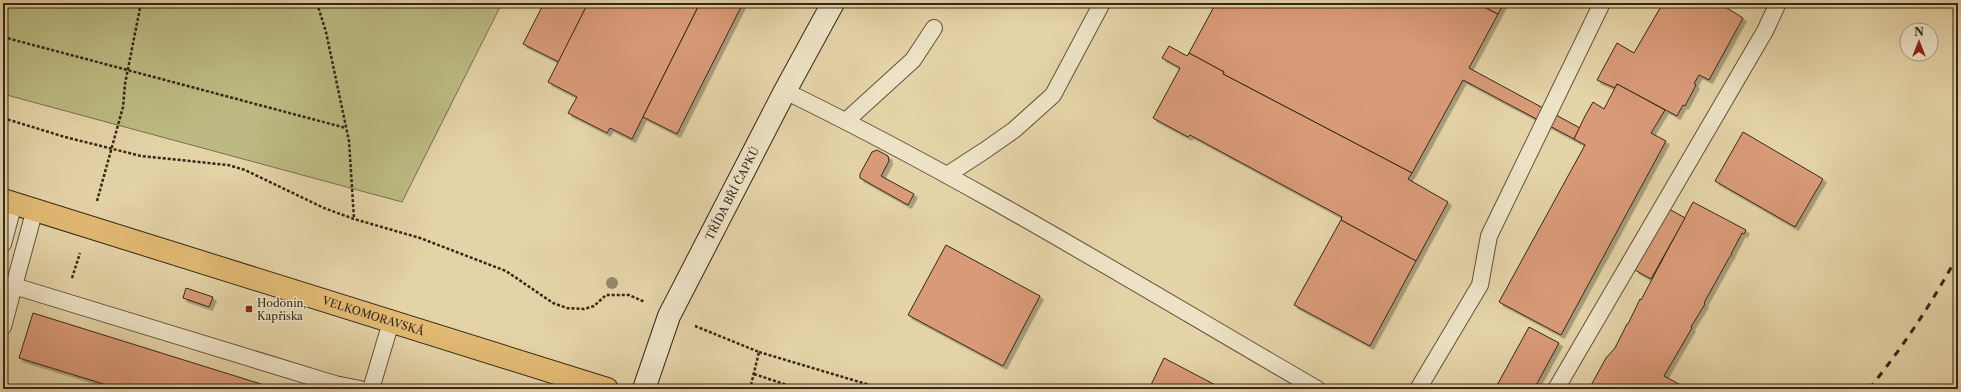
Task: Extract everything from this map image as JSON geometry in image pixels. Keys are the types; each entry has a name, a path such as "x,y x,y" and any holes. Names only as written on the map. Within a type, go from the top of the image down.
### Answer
{"main road":[{"name":"VELKOMORAVSKÁ","path":"9,202 607,389"}],"street":[{"name":"TŘÍDA BŘÍ ČAPKŮ","path":"644,389 669,316 785,91 833,3"}],"lane":[{"path":"947,175 1014,130 1053,95 1102,3"},
{"path":"1418,389 1480,285 1489,236 1602,3"},
{"path":"1556,389 1765,31 1778,3"},
{"path":"846,121 913,60 934,28"},
{"path":"785,91 846,121 947,175 1317,389"},
{"path":"3,244 9,202"},
{"path":"3,327 35,209"},
{"path":"14,286 335,384 360,389"},
{"path":"371,389 391,322"}],"path":[{"path":"96,204 113,149 123,108 128,70 141,3"},
{"path":"317,3 326,32 349,141 354,219"},
{"path":"3,37 346,128"},
{"path":"3,118 65,137 142,156 184,162 228,165 245,170 305,200 354,219 420,238 500,268 553,303 567,308 584,309 594,306 606,295 629,295 669,316 759,352 883,389"},
{"path":"72,278 81,250"},
{"path":"750,389 759,352"},
{"path":"754,374 799,389"}],"shaded area":[{"path":"3,3 502,3 402,202 3,94"}],"building":[{"path":"544,3 588,3 559,62 523,44"},
{"path":"588,3 700,3 632,139 610,128 607,133 568,113 577,97 548,82"},
{"path":"700,3 743,3 677,134 643,117"},
{"path":"1216,3 1476,3 1498,14 1469,68 1580,128 1574,139 1463,80 1412,173 1223,74 1224,72 1189,53"},
{"path":"1476,3 1504,3 1498,14"},
{"path":"1663,3 1719,3 1743,18 1709,80 1699,75 1694,84 1696,85 1685,106 1683,105 1677,116 1617,84 1615,88 1597,80 1617,43 1634,53"},
{"path":"1169,46 1187,56 1189,53 1224,72 1223,74 1412,173 1408,179 1448,202 1416,261 1341,220 1342,217 1190,135 1188,137 1153,118 1180,68 1162,58"},
{"path":"1617,84 1665,110 1651,133 1666,141 1561,335 1499,302 1585,145 1574,139 1585,116 1593,102 1604,109"},
{"path":"1743,132 1823,179 1795,227 1715,181"},
{"path":"877,150 888,156 889,161 881,176 914,194 908,205 860,178 860,174 872,152"},
{"path":"1693,202 1746,230 1744,234 1742,233 1732,254 1704,303 1705,304 1691,327 1692,328 1664,376 1679,384 1677,389 1589,389 1606,358 1615,348"},
{"path":"1669,209 1685,218 1651,279 1635,270"},
{"path":"1341,220 1416,261 1370,346 1294,305"},
{"path":"946,245 1040,296 1003,366 908,315"},
{"path":"186,288 213,297 209,307 183,298"},
{"path":"33,313 277,389 120,389 19,358"},
{"path":"1529,327 1559,343 1534,389 1495,389"},
{"path":"1164,358 1223,389 1149,389"}],"railway":[{"path":"1869,389 1894,357 1916,324 1958,255"}],"place":[{"name":"Hodonín, Kapřiska","path":"249,309"}]}
